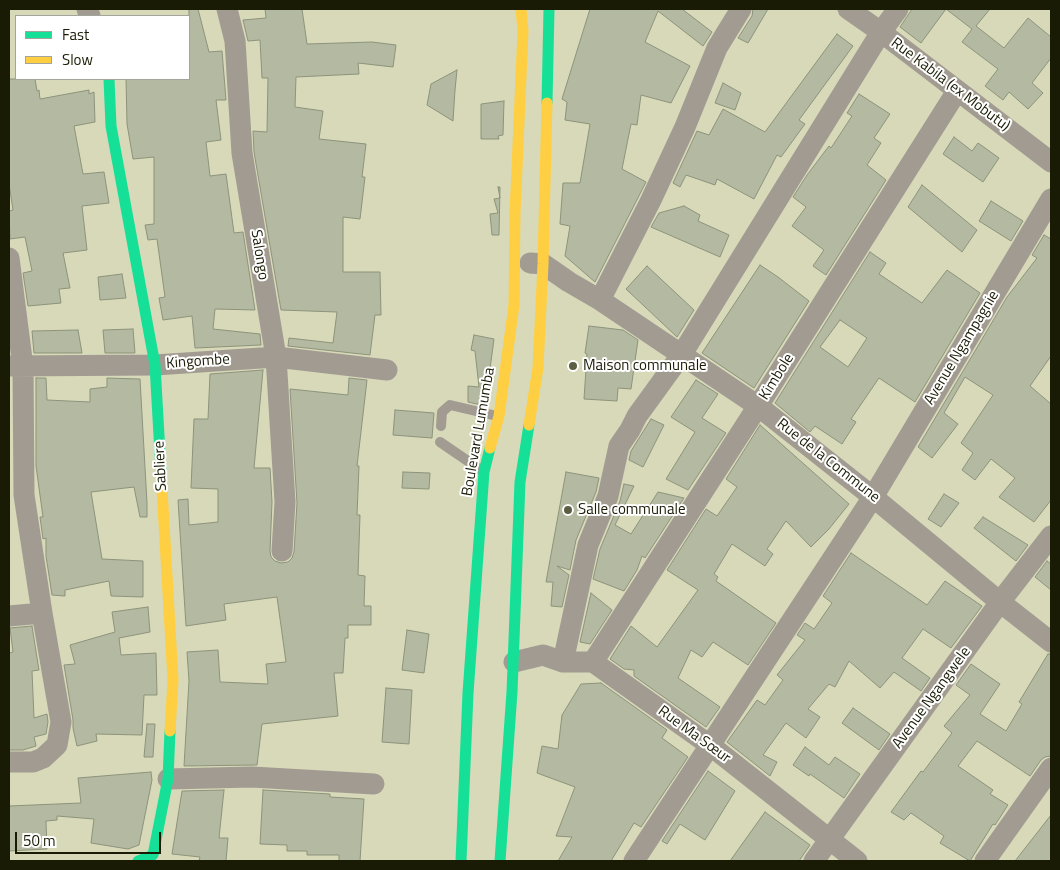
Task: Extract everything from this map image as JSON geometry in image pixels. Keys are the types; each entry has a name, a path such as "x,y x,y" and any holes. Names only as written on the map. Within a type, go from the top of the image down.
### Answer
{"main road":[{"name":"Boulevard Lumumba","path":"461,861 484,472 499,416 514,305 523,31 521,9"},
{"path":"500,861 508,692 514,662 520,482 538,368 543,264 549,9"},
{"name":"Sabliere","path":"109,80 111,126 155,365 173,680 168,779 152,855 138,861"}],"street":[{"name":"Salongo","path":"227,9 235,41 242,153 276,357 285,502 282,551"},
{"path":"600,300 663,176 717,48 741,9"},
{"name":"Rue Kabila (ex Mobutu)","path":"848,9 1051,162"},
{"path":"563,662 588,545 608,496 619,446 637,416 682,354 881,32 898,9"},
{"name":"Kimbole","path":"593,662 958,91"},
{"name":"Avenue Ngampagnie","path":"634,861 873,497 1051,199"},
{"path":"9,258 24,495 61,722 57,745 43,758 34,762 9,762"},
{"path":"515,262 543,264"},
{"name":"Rue de la Commune","path":"543,264 682,354 758,406 1051,642"},
{"name":"Kingombe","path":"16,367 155,365 276,357 387,370"},
{"name":"Avenue Ngangwele","path":"814,861 1000,602 1051,536"},
{"path":"9,616 42,613"},
{"path":"514,662 543,655 563,662 593,662"},
{"name":"Rue Ma Sœur","path":"593,662 710,746 857,861"},
{"path":"985,861 1051,768"},
{"path":"168,779 252,777 374,784"}],"lane":[{"path":"441,426 442,412 450,405 499,416"},
{"path":"440,442 484,472"}],"building":[{"path":"189,9 198,9 209,52 222,51 226,100 216,100 221,140 206,142 210,176 226,174 234,233 243,232 255,310 215,309 213,329 260,334 261,345 195,348 192,316 163,320 159,298 165,297 157,239 148,240 145,225 154,224 154,157 133,159 127,124 126,80 190,80"},
{"path":"265,9 302,9 307,44 372,42 396,45 393,67 358,63 359,74 296,77 295,107 323,111 319,139 366,144 362,177 365,177 360,219 343,217 343,272 380,272 381,315 375,315 370,355 288,346 289,338 333,343 337,312 281,310 254,152 253,131 267,132 268,78 262,78 260,40 248,41 243,20 266,18"},
{"path":"590,9 682,9 712,32 703,46 658,11 645,42 690,66 671,103 641,95 637,125 631,124 622,169 646,182 595,282 565,256 570,226 560,224 563,183 580,183 590,124 565,120 567,102 562,99"},
{"path":"753,9 768,9 748,43 738,38 752,16"},
{"path":"912,9 946,9 921,43 900,27"},
{"path":"946,9 990,9 976,26 1004,48 1028,18 1051,37 1051,58 1032,83 1043,93 1028,109 1009,92 1003,100 985,86 998,69 962,42 972,29"},
{"path":"837,34 853,46 799,120 805,124 781,157 777,155 754,199 717,179 715,185 686,175 680,187 673,183 697,131 709,135 723,109 765,132"},
{"path":"457,70 453,121 427,105 431,84"},
{"path":"9,79 35,80 40,99 89,90 89,94 94,92 95,122 74,126 83,174 104,172 109,203 82,206 87,250 63,253 70,288 59,289 61,303 28,306 23,273 32,271 25,237 10,239 9,211 13,210 9,184"},
{"path":"723,83 741,93 735,110 715,103"},
{"path":"859,94 890,114 874,138 881,143 867,165 886,180 826,275 813,266 824,250 792,226 806,207 793,197 829,146 831,148 852,116 847,113"},
{"path":"504,101 503,135 498,136 499,139 481,139 481,104"},
{"path":"954,137 972,151 978,143 999,158 983,182 943,154"},
{"path":"922,185 977,230 962,252 908,207"},
{"path":"500,198 499,235 492,235 490,214 498,213 494,199"},
{"path":"991,201 1023,221 1011,241 979,221"},
{"path":"684,206 700,215 698,221 729,235 720,257 651,227 659,213"},
{"path":"1044,235 1051,239 1051,356 1030,386 1051,404 1051,500 1034,522 999,497 1015,478 991,459 975,480 962,470 973,453 961,443 993,395 965,377 944,413 958,424 932,458 918,447 1007,297 1037,258 1032,255"},
{"path":"870,252 886,263 879,274 922,303 947,270 980,293 915,402 879,378 851,419 856,422 842,444 815,426 810,432 775,403","holes":["840,320 867,338 848,367 820,347"]},
{"path":"760,265 809,301 754,388 702,353"},
{"path":"647,266 694,310 677,337 626,289"},
{"path":"122,274 126,298 100,300 98,277"},
{"path":"589,326 623,330 638,340 631,389 618,388 617,401 584,399 587,354 585,353"},
{"path":"133,329 135,353 105,353 103,330"},
{"path":"78,330 82,353 34,353 32,331"},
{"path":"474,335 494,339 485,406 468,402 468,386 479,387 475,351 471,350"},
{"path":"263,370 254,468 270,468 272,502 270,551 271,557 281,563 288,562 294,552 297,503 290,389 348,395 349,378 367,380 357,466 359,466 357,515 360,515 358,575 365,576 364,606 371,606 371,625 348,625 348,638 345,638 343,673 334,673 338,716 262,724 257,765 184,766 189,681 187,652 218,650 220,682 268,684 266,664 286,662 277,597 224,604 226,620 186,626 178,500 188,499 189,525 218,522 218,489 191,488 194,419 208,419 210,374"},
{"path":"36,378 46,378 47,400 90,402 90,389 107,387 107,378 140,379 147,517 140,517 134,487 91,492 102,559 143,561 143,597 111,596 109,581 65,590 65,596 52,595 46,556 46,538 43,539 40,517 43,517 36,466"},
{"path":"696,380 718,394 702,418 726,433 688,490 666,479 695,432 671,417"},
{"path":"395,410 434,413 432,438 393,435"},
{"path":"651,419 664,425 643,467 629,460 631,451"},
{"path":"760,425 849,504 829,529 811,547 786,521 767,549 773,554 765,566 732,544 714,574 718,577 716,581 776,623 748,665 713,642 702,657 691,650 678,678 720,707 706,727 634,676 634,670 624,669 610,659 631,626 657,647 698,590 667,570 706,509 717,516 737,487 726,479"},
{"path":"403,472 430,473 429,489 402,488"},
{"path":"566,472 599,478 596,492 576,540 570,570 557,566 569,575 562,607 551,606 553,582 546,582"},
{"path":"624,484 634,486 615,525 631,534 658,492 684,498 645,558 642,556 637,570 624,591 593,579 600,549 620,501"},
{"path":"944,494 959,503 941,527 928,519"},
{"path":"983,517 1028,545 1016,561 974,528"},
{"path":"851,553 927,605 945,581 982,606 951,648 923,629 902,658 930,678 921,691 894,672 880,688 849,661 835,687 829,684 808,709 820,717 806,738 786,723 763,755 777,762 770,776 727,742 757,700 765,705 783,680 777,675 805,640 797,635 805,623 814,629 832,603 823,596"},
{"path":"1047,561 1051,564 1051,590 1035,577"},
{"path":"591,593 612,610 590,644 580,642"},
{"path":"148,607 150,632 119,638 121,655 156,653 157,695 144,695 142,735 96,734 97,741 77,746 64,665 75,664 70,645 115,632 112,612"},
{"path":"32,626 39,670 32,671 34,718 47,714 46,734 34,737 36,746 23,750 9,750 9,653 13,652 10,628"},
{"path":"407,630 429,634 424,673 402,670"},
{"path":"1048,654 1051,654 1051,756 1041,760 1030,776 977,741 958,766 993,790 990,794 1008,805 995,825 993,824 970,861 940,843 944,836 911,813 904,820 891,812 952,733 944,726 970,695 956,685 971,664 1000,684 980,714 1006,731 1022,704 1019,702"},
{"path":"601,683 667,730 662,738 688,757 641,827 634,823 611,861 558,861 572,837 556,836 575,787 537,773 542,746 558,749 562,715 581,684"},
{"path":"386,688 412,690 409,744 382,742"},
{"path":"853,708 890,734 879,750 842,723"},
{"path":"147,724 155,724 153,757 144,757"},
{"path":"805,747 829,765 835,757 860,774 844,798 810,774 809,776 793,765"},
{"path":"708,771 735,791 705,840 680,824 667,844 662,841"},
{"path":"151,772 152,780 139,845 128,849 91,843 94,819 57,816 57,820 46,821 47,849 9,851 9,806 81,803 78,778"},
{"path":"224,790 219,838 228,838 226,861 199,861 200,857 172,854 182,791"},
{"path":"263,790 330,794 330,797 364,799 360,861 339,861 339,855 307,855 307,851 287,851 287,845 260,844"},
{"path":"765,812 810,845 799,861 730,861"},
{"path":"1051,815 1051,861 1015,861"}],"traffic: fast":[{"path":"547,103 549,9"},
{"path":"109,80 111,126 155,365 161,471"},
{"path":"500,861 512,692 520,482 529,425"},
{"path":"461,861 468,693 484,472 490,448"},
{"path":"138,861 153,855 168,779 170,731"}],"traffic: slow":[{"path":"490,448 499,416 514,305 515,213 523,31 521,9"},
{"path":"529,425 538,368 547,103"},
{"path":"161,471 173,680 170,731"}],"place":[{"name":"Maison communale","path":"573,366"},
{"name":"Salle communale","path":"568,510"}]}
